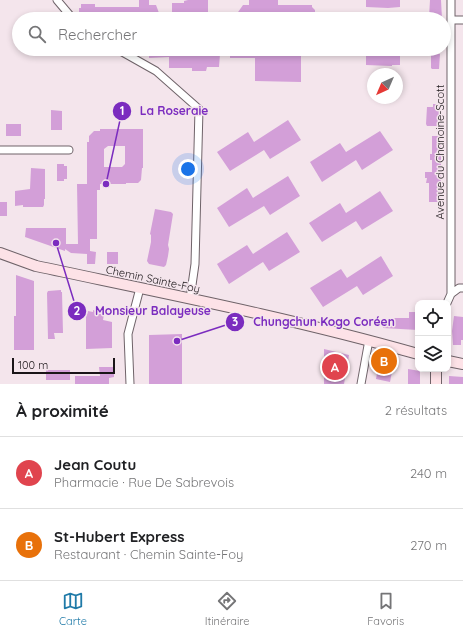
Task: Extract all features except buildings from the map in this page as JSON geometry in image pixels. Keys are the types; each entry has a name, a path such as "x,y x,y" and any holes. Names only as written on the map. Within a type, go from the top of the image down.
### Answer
{"main road":[{"name":"Chemin Sainte-Foy","path":"0,253 36,266 369,340 415,353"},
{"path":"451,362 463,364"},
{"path":"436,372 436,384"}],"street":[{"path":"57,0 67,12"},
{"name":"Avenue du Chanoine-Scott","path":"448,300 451,294 451,0"},
{"path":"452,20 463,20"},
{"path":"129,56 156,71 199,109 195,264 190,299"},
{"path":"0,150 69,150"},
{"path":"130,384 128,334 140,288"},
{"path":"451,294 459,288 463,288"},
{"path":"361,384 369,340"}],"place":[{"name":"La Roseraie","path":"106,184"},
{"name":"Monsieur Balayeuse","path":"56,243"},
{"name":"Chungchun Kogo Coréen","path":"177,341"},
{"name":"St-Hubert Express","path":"384,361"},
{"name":"Jean Coutu","path":"335,367"}]}
